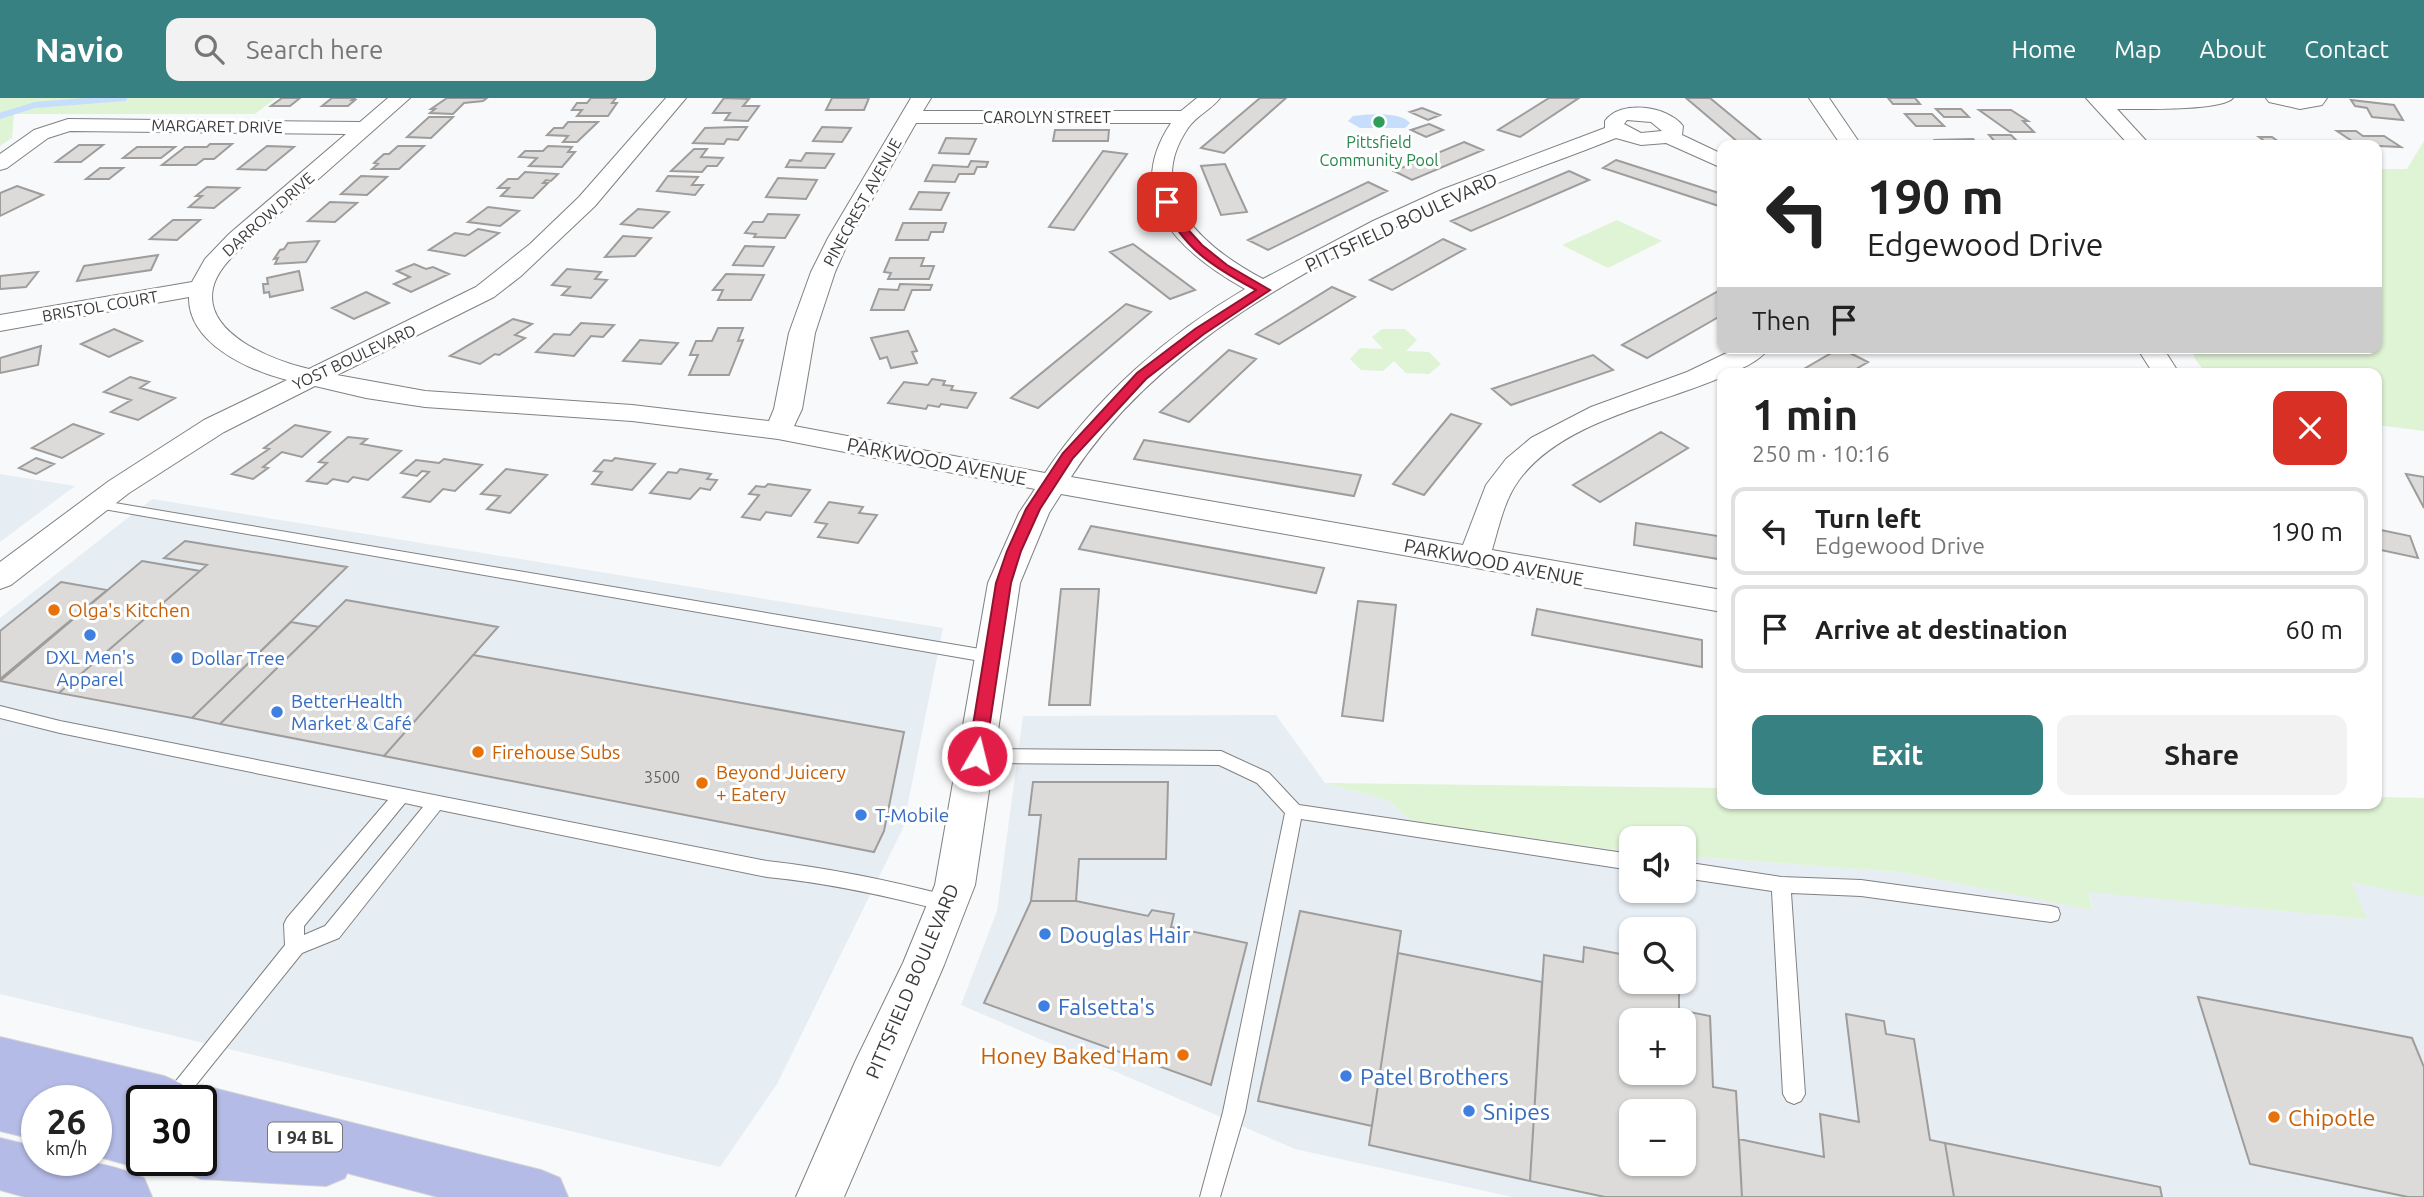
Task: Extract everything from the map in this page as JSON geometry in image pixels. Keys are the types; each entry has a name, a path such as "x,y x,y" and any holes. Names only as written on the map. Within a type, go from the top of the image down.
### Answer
{"main road":[{"path":"0,1059 126,1091"},
{"path":"0,1106 21,1111"},
{"name":"I 94 BL","path":"217,1114 541,1197"},
{"path":"217,1154 408,1164"},
{"path":"0,1164 71,1190 125,1197"}],"street":[{"name":"DARROW DRIVE","path":"201,288 213,264 237,239 400,98"},
{"name":"YOST BOULEVARD","path":"0,578 97,504 169,453 214,426 485,292 515,270 581,210 607,183 676,98"},
{"path":"1210,98 1184,117 1163,160 1161,180 1178,226 1223,267 1264,290"},
{"path":"1819,98 1848,140"},
{"path":"2099,101 2163,104 2223,98"},
{"path":"2276,98 2300,103 2315,102 2317,98"},
{"path":"2099,101 2135,140"},
{"name":"PITTSFIELD BOULEVARD","path":"820,1197 955,886 1004,583 1014,551 1033,509 1067,456 1141,376 1200,331 1264,290 1343,246 1448,195 1618,130 1613,125 1617,118 1637,106 1669,122 1674,130 1668,136"},
{"name":"CAROLYN STREET","path":"916,107 1184,117"},
{"name":"PINECREST AVENUE","path":"778,431 788,409 802,333 823,272 845,228 916,107"},
{"name":"MARGARET DRIVE","path":"0,164 41,134 68,125 366,128"},
{"path":"1618,130 1626,135 1645,139 1668,136 1717,160"},
{"path":"201,288 201,309 207,327 238,350 284,371 313,378"},
{"name":"BRISTOL COURT","path":"0,323 201,288"},
{"path":"1717,368 1744,354"},
{"path":"1474,557 1496,494 1516,465 1543,444 1584,420 1694,380 1717,368"},
{"name":"PARKWOOD AVENUE","path":"313,378 425,399 632,413 778,431 1585,579 1717,600"}],"lane":[{"path":"97,504 992,657"},
{"path":"0,712 60,727 767,869 817,874 880,886 949,904"},
{"path":"977,756 1221,758 1263,778 1294,811 1619,860"},
{"path":"295,947 293,924 401,796"},
{"path":"183,1085 295,947 332,932 436,803"},
{"path":"1210,1195 1234,1112 1294,811"},
{"path":"1696,872 1782,886 1861,888 2051,914"},
{"path":"1782,886 1794,1094"}],"shaded area":[{"path":"0,474 75,486 0,542"},
{"path":"152,499 943,628 903,828 777,1084 720,1167 0,994 0,618"},
{"path":"1276,715 1325,783 1388,800 1413,822 1619,850 1619,903 1696,903 1696,857 1901,872 2093,909 2088,891 2366,919 2350,882 2424,896 2424,1197 1512,1197 1295,1149 961,1005 997,911 1023,716"}],"green space":[{"path":"0,98 276,98 255,114 14,114 12,138 0,146"},
{"path":"2424,141 2424,431 2382,426 2382,368 2202,368 2194,354 2382,354 2382,169 2407,169"},
{"path":"1617,220 1662,241 1608,268 1562,245"},
{"path":"1382,329 1405,329 1417,340 1406,351 1429,352 1441,364 1429,374 1406,373 1394,361 1383,371 1361,370 1350,359 1360,348 1383,349 1372,337"},
{"path":"1325,783 1717,788 1717,809 2382,809 2382,797 2424,798 2424,897 2351,882 2367,919 2088,892 2093,910 1901,872 1696,857 1696,826 1619,826 1619,850 1413,822 1388,800"}],"water":[{"name":"Pittsfield Community Pool","path":"1392,115 1410,123 1405,128 1360,128 1348,121 1353,116"}],"building":[{"path":"282,98 300,98 290,106 271,106"},
{"path":"332,98 355,100 348,106 322,106"},
{"path":"447,98 487,98 464,103 453,114 430,113 435,109 431,109"},
{"path":"591,98 616,98 612,103 617,103 608,116 577,116 582,110 572,110 577,103 587,103"},
{"path":"724,98 749,99 743,106 759,106 748,121 725,120 730,113 713,113"},
{"path":"832,98 869,98 864,110 826,110"},
{"path":"1260,98 1286,98 1224,153 1201,148"},
{"path":"1549,98 1579,98 1520,137 1498,130"},
{"path":"1686,98 1710,98 1761,140 1735,140"},
{"path":"1888,98 1915,98 1920,104 1893,104"},
{"path":"2351,100 2394,105 2403,120 2372,117 2367,108 2355,106"},
{"path":"1422,108 1440,115 1428,120 1410,112"},
{"path":"1936,109 1961,109 1969,117 1944,117"},
{"path":"1979,110 2011,110 2028,121 2023,121 2034,132 2010,132"},
{"path":"1905,114 1932,114 1944,126 1916,126"},
{"path":"429,117 453,117 431,138 407,137"},
{"path":"568,122 598,122 577,142 563,142 568,136 547,135 554,128 563,128"},
{"path":"1429,124 1443,130 1426,137 1411,130"},
{"path":"747,127 738,140 727,139 724,144 693,143 705,128"},
{"path":"822,127 851,128 842,142 813,141"},
{"path":"1055,130 1109,130 1108,141 1053,141"},
{"path":"2337,131 2356,131 2363,136 2384,136 2401,147 2382,146 2382,140 2350,140"},
{"path":"1989,135 2011,135 2016,140 1994,140"},
{"path":"2259,137 2272,137 2276,140 2263,140"},
{"path":"946,138 976,139 969,154 939,153"},
{"path":"1464,142 1483,150 1412,180 1394,171"},
{"path":"210,144 232,144 214,159 204,159 196,165 162,165 185,147 207,147"},
{"path":"79,145 103,145 81,162 56,162"},
{"path":"267,146 294,147 266,170 238,169"},
{"path":"398,146 424,146 399,169 372,169 378,164 374,163 384,154 389,154"},
{"path":"548,146 572,147 568,152 575,152 562,167 529,166 537,158 519,157 525,151 543,151"},
{"path":"137,147 175,147 161,158 123,158"},
{"path":"694,149 707,149 701,157 723,158 717,166 707,166 702,172 671,171"},
{"path":"1103,151 1127,154 1074,230 1049,227"},
{"path":"806,153 834,154 825,168 786,167 790,160 801,161"},
{"path":"1616,160 1717,192 1717,205 1603,168"},
{"path":"971,161 988,162 986,167 977,167 974,174 959,174 955,182 925,181 933,165 968,167"},
{"path":"1225,164 1247,212 1221,215 1201,166"},
{"path":"100,168 123,168 109,179 86,179"},
{"path":"1569,171 1589,180 1471,231 1451,221"},
{"path":"525,172 558,174 551,181 546,180 543,183 548,183 533,198 501,196 509,188 498,188 508,179 518,179"},
{"path":"361,176 387,177 367,195 341,194"},
{"path":"668,176 698,177 692,185 703,185 695,195 657,191"},
{"path":"778,178 817,180 806,199 766,197"},
{"path":"1368,182 1387,191 1268,250 1248,240"},
{"path":"17,186 43,195 0,216 0,193"},
{"path":"207,187 239,188 214,208 189,207 202,196 196,196"},
{"path":"919,192 949,193 941,210 910,209"},
{"path":"330,202 357,203 335,222 308,221"},
{"path":"488,207 519,211 500,226 468,222"},
{"path":"638,209 669,212 653,228 621,224"},
{"path":"768,214 799,215 785,238 754,237 756,234 745,233 753,222 763,222"},
{"path":"173,220 200,220 177,240 150,239"},
{"path":"903,223 946,223 943,232 931,232 928,240 896,240"},
{"path":"478,229 499,233 465,256 429,250 455,233 469,235"},
{"path":"623,236 651,238 635,256 605,257"},
{"path":"1443,239 1465,249 1392,290 1370,280"},
{"path":"319,241 306,262 275,264 278,258 274,259 288,243"},
{"path":"1133,244 1195,290 1170,299 1110,252"},
{"path":"745,246 774,247 763,266 733,265"},
{"path":"158,255 151,270 77,281 84,266"},
{"path":"890,258 924,258 921,266 934,266 929,279 888,279 891,273 884,272"},
{"path":"414,264 426,269 433,267 449,274 411,292 394,284 410,277 397,271"},
{"path":"567,269 601,272 595,279 607,280 591,298 562,295 570,287 552,285"},
{"path":"299,271 303,290 270,297 269,292 264,293 263,284 268,284 267,278"},
{"path":"38,272 26,287 0,289 0,276"},
{"path":"726,274 764,275 751,300 718,300 723,290 713,290"},
{"path":"900,284 932,285 930,290 912,290 904,310 871,310 879,289 898,290"},
{"path":"1332,287 1355,297 1279,344 1256,334"},
{"path":"366,292 389,303 354,319 332,308"},
{"path":"1717,292 1717,318 1647,358 1622,345"},
{"path":"1126,304 1151,312 1038,408 1011,398"},
{"path":"513,319 532,324 515,335 525,338 499,355 495,354 480,364 450,356"},
{"path":"581,323 614,325 603,337 591,336 574,356 536,352 554,334 570,335"},
{"path":"718,328 743,328 738,341 743,340 729,375 689,375 698,355 690,355 696,341 712,341"},
{"path":"114,329 142,341 109,357 81,344"},
{"path":"908,331 917,351 912,352 917,363 891,368 887,357 880,359 871,338"},
{"path":"640,340 678,343 661,364 623,361"},
{"path":"41,346 38,365 0,373 0,358"},
{"path":"1229,350 1256,359 1189,422 1160,412"},
{"path":"1830,354 1852,354 1868,362 1858,368 1806,368"},
{"path":"1593,355 1613,370 1511,405 1492,389"},
{"path":"130,377 149,382 140,388 175,398 138,420 111,412 131,400 104,392"},
{"path":"932,379 945,381 943,385 953,386 951,390 976,393 967,408 941,404 939,407 928,405 926,409 888,403 904,382 928,385"},
{"path":"1451,414 1481,424 1424,495 1393,484"},
{"path":"73,424 103,434 62,458 32,448"},
{"path":"295,425 330,432 302,457 282,452 263,467 268,468 253,479 232,474 269,449 264,448"},
{"path":"1661,432 1688,448 1600,502 1573,485"},
{"path":"348,437 367,439 361,444 401,451 368,480 353,477 348,482 333,479 327,484 307,481 327,463 319,462"},
{"path":"1144,440 1361,475 1354,496 1134,459"},
{"path":"36,458 54,464 36,474 19,468"},
{"path":"615,458 655,464 632,490 592,484 602,472 594,471 604,460 612,461"},
{"path":"444,459 482,465 455,491 443,489 430,502 403,497 429,472 422,471 417,476 401,473 416,460 439,463"},
{"path":"506,469 547,475 510,513 487,509 500,496 481,494"},
{"path":"680,469 711,474 707,479 717,480 710,490 700,488 690,499 650,493 668,472 677,473"},
{"path":"2406,474 2424,477 2424,508"},
{"path":"768,484 810,490 791,516 766,512 760,520 742,517 759,495 749,494 756,486 765,487"},
{"path":"829,502 863,507 859,513 877,515 858,543 818,537 827,524 815,522"},
{"path":"1636,523 1717,536 1717,559 1634,545"},
{"path":"1091,526 1324,568 1316,593 1079,549"},
{"path":"2382,530 2410,536 2418,558 2382,550"},
{"name":"Dollar Tree","path":"185,541 347,567 192,718 59,693 207,565 164,558"},
{"name":"DXL Men's Apparel","path":"142,561 200,571 59,693 0,681"},
{"name":"Olga's Kitchen","path":"61,582 107,590 0,679 0,631"},
{"path":"1061,589 1099,589 1090,705 1049,705"},
{"path":"346,600 498,627 384,756 220,724"},
{"path":"1358,601 1396,605 1383,721 1342,716"},
{"path":"1537,609 1702,640 1702,667 1532,635"},
{"path":"291,622 319,627 220,724 192,718"},
{"path":"473,655 904,732 884,831 874,852 384,756"},
{"path":"1033,782 1168,782 1166,859 1079,859 1076,901 1031,901 1041,815 1029,815"},
{"path":"1031,901 1076,901 1148,916 1152,910 1174,914 1171,927 1247,943 1211,1085 984,1003"},
{"path":"1300,911 1401,931 1372,1126 1258,1101"},
{"path":"1584,947 1619,954 1619,994 1679,994 1679,1008 1619,1008 1619,1085 1696,1085 1696,1013 1710,1016 1713,1087 1736,1091 1742,1197 1605,1197 1530,1181 1544,955 1583,962"},
{"path":"1398,953 1542,982 1530,1181 1369,1145"},
{"path":"2198,997 2412,1038 2424,1067 2424,1197 2408,1197 2250,1164"},
{"path":"1846,1014 1884,1021 1886,1034 1914,1039 1930,1140 1945,1143 1954,1197 1742,1197 1739,1139 1824,1157 1820,1114 1859,1122"},
{"path":"1945,1143 2160,1187 2162,1197 1954,1197"}],"waterway":[{"path":"0,116 35,105 124,98"}],"place":[{"name":"Pittsfield Community Pool","path":"1379,122"},
{"name":"Olga's Kitchen","path":"54,610"},
{"name":"DXL Men's Apparel","path":"90,635"},
{"name":"Dollar Tree","path":"177,658"},
{"name":"BetterHealth Market & Café","path":"277,712"},
{"name":"Firehouse Subs","path":"478,752"},
{"name":"Beyond Juicery + Eatery","path":"702,783"},
{"name":"T-Mobile","path":"861,815"},
{"name":"Douglas Hair","path":"1045,934"},
{"name":"Falsetta's","path":"1044,1006"},
{"name":"Honey Baked Ham","path":"1183,1055"},
{"name":"Patel Brothers","path":"1346,1076"},
{"name":"Snipes","path":"1469,1111"},
{"name":"Chipotle","path":"2274,1117"}],"route":[{"path":"977,756 1004,583 1014,551 1033,509 1067,456 1141,376 1200,331 1264,290 1223,267 1198,247 1178,226 1167,202"}]}
